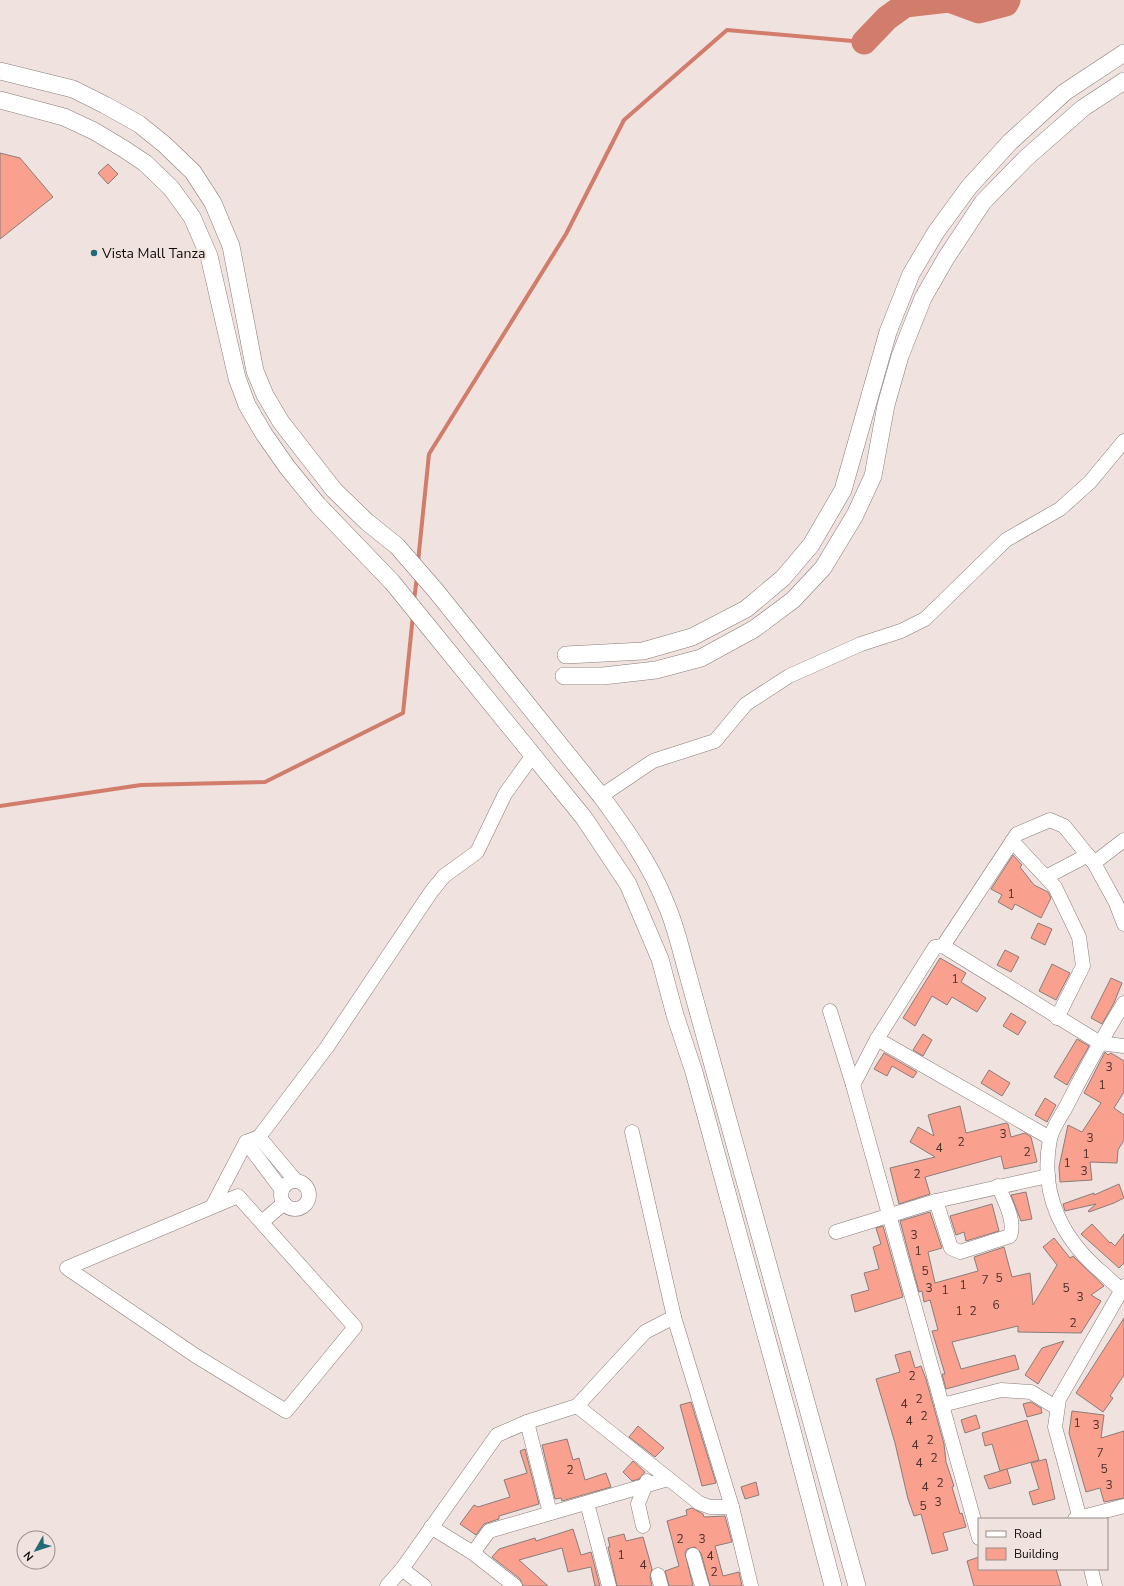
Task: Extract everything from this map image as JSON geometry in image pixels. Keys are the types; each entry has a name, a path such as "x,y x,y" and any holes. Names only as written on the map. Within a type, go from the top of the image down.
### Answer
{"street":[{"path":"566,654 643,651 692,637 746,609 783,578 812,545 843,490 888,332 911,274 936,232 969,188 1010,142 1065,92 1124,53"},
{"path":"0,71 73,89 105,105 139,124 165,145 193,172 213,203 230,246 255,371 265,395 281,422 334,490 366,522 397,546 436,591 601,796 625,829 648,866 666,904 713,1062 857,1586"},
{"path":"564,676 602,676 656,670 701,658 754,629 793,600 823,568 855,515 873,476 886,405 900,356 923,298 946,258 983,202 1026,158 1083,108 1124,81"},
{"path":"0,100 64,117 94,131 145,163 171,188 192,217 209,256 237,378 247,405 264,434 287,467 318,505 392,582 584,818 628,884 660,959 675,1015 694,1072 833,1586"},
{"path":"220,299 240,295"},
{"path":"601,796 653,761 715,741 746,704 789,676 861,644 901,631 925,619 1006,540 1060,509 1090,482 1124,441"},
{"path":"212,1207 252,1139 327,1047 431,892 444,876 477,852 505,794 533,755"},
{"path":"943,946 1017,834 1050,820 1064,826 1091,859 1120,900 1124,924"},
{"path":"1046,877 1091,859 1124,840"},
{"path":"1012,841 1055,887 1079,937 1084,966 1057,1018"},
{"path":"853,1085 877,1039 935,947 943,946 1057,1018 1100,1043 1124,1046"},
{"path":"1078,1518 1055,1428 1057,1408 1059,1399 1123,1289 1077,1249 1060,1224 1053,1205 1048,1176 1050,1138 1100,1043 1124,1003"},
{"path":"830,1011 853,1085 978,1534"},
{"path":"877,1039 1050,1138"},
{"path":"632,1132 674,1317 732,1507 751,1586"},
{"path":"252,1139 296,1181 304,1184 307,1188 309,1197 305,1205 296,1209 287,1207 252,1139"},
{"path":"836,1232 889,1214 936,1201 1048,1176"},
{"path":"262,1222 283,1197 287,1183 296,1181"},
{"path":"936,1201 951,1248 956,1252 960,1252 1010,1236 1012,1226 1010,1216 998,1186"},
{"path":"238,1196 355,1327 286,1411 196,1356 67,1268 212,1207 238,1196"},
{"path":"390,1585 497,1435 527,1422 577,1406 645,1332 674,1317"},
{"path":"942,1405 1001,1390 1032,1392 1057,1408"},
{"path":"577,1406 668,1479 705,1506 732,1507"},
{"path":"527,1422 550,1513"},
{"path":"792,1430 814,1425"},
{"path":"643,1526 638,1504 648,1478 649,1464"},
{"path":"472,1553 489,1532 668,1479"},
{"path":"588,1503 609,1586"},
{"path":"1082,1518 1124,1506"},
{"path":"431,1527 472,1553 515,1586"},
{"path":"693,1556 702,1586"},
{"path":"402,1569 424,1586"},
{"path":"1091,1570 1095,1586"}],"building":[{"path":"0,153 20,158 53,197 0,239"},
{"path":"108,164 118,174 108,184 98,173"},
{"path":"1013,855 1022,865 1020,867 1034,885 1048,892 1051,898 1041,918 1015,904 1012,910 998,902 1002,895 991,889"},
{"path":"1038,923 1052,929 1045,945 1031,938"},
{"path":"1005,950 1019,957 1011,972 997,965"},
{"path":"940,958 966,973 961,982 986,998 977,1012 952,997 947,1005 932,996 915,1026 903,1018"},
{"path":"1052,964 1070,973 1056,1000 1039,991"},
{"path":"1111,978 1122,983 1114,1003 1102,1024 1091,1018"},
{"path":"1011,1013 1026,1022 1018,1035 1003,1026"},
{"path":"923,1034 932,1040 923,1056 913,1050"},
{"path":"1077,1039 1089,1046 1067,1085 1054,1077"},
{"path":"1105,1052 1108,1055 1111,1053 1124,1061 1124,1092 1114,1108 1124,1115 1124,1140 1118,1150 1117,1163 1090,1162 1092,1180 1060,1182 1059,1167 1068,1125 1082,1132 1101,1103 1084,1093"},
{"path":"884,1053 917,1072 913,1078 892,1066 887,1076 874,1069"},
{"path":"989,1070 1010,1083 1002,1096 981,1083"},
{"path":"1045,1098 1056,1105 1047,1122 1035,1115"},
{"path":"960,1106 966,1133 1006,1123 1008,1124 1011,1137 1025,1133 1031,1137 1037,1162 1004,1169 1001,1156 925,1177 930,1194 899,1204 890,1168 935,1157 910,1142 918,1127 934,1136 928,1115"},
{"path":"1119,1184 1124,1198 1114,1203 1089,1212 1088,1211 1096,1204 1065,1211 1063,1204 1094,1193 1094,1195"},
{"path":"1026,1192 1032,1219 1021,1221 1011,1195"},
{"path":"992,1204 999,1231 966,1241 964,1232 956,1235 950,1216"},
{"path":"930,1212 942,1248 928,1252 935,1283 978,1271 974,1257 1004,1247 1012,1277 1030,1273 1033,1305 1057,1265 1043,1247 1054,1238 1070,1258 1073,1256 1104,1286 1091,1295 1101,1301 1081,1333 1018,1332 1018,1326 952,1342 961,1369 1015,1355 1019,1369 946,1389 942,1374 945,1374 932,1331 938,1330 930,1300 924,1302 922,1291 919,1292 900,1221"},
{"path":"1092,1224 1110,1243 1111,1242 1115,1246 1124,1234 1124,1263 1119,1268 1081,1234"},
{"path":"883,1226 903,1297 855,1312 851,1295 869,1290 864,1273 879,1269 873,1247 881,1244 876,1228"},
{"path":"1124,1318 1124,1375 1110,1396 1113,1398 1103,1412 1076,1393"},
{"path":"1064,1341 1038,1384 1025,1375 1042,1348"},
{"path":"910,1351 915,1368 921,1366 926,1379 944,1444 946,1462 954,1486 952,1487 960,1514 962,1513 966,1527 943,1533 948,1550 932,1554 921,1514 914,1516 908,1499 895,1443 876,1379 900,1372 895,1355"},
{"path":"691,1402 716,1483 702,1486 680,1405"},
{"path":"1031,1402 1041,1408 1042,1413 1027,1417 1023,1404"},
{"path":"1072,1411 1104,1415 1101,1438 1124,1431 1124,1498 1104,1502 1100,1488 1086,1492 1069,1433"},
{"path":"976,1415 980,1428 965,1433 961,1420"},
{"path":"1027,1420 1039,1460 1000,1471 992,1444 985,1446 982,1433"},
{"path":"638,1426 664,1448 655,1457 629,1437"},
{"path":"567,1439 573,1460 579,1458 585,1480 606,1473 611,1487 562,1501 561,1498 555,1499 542,1445"},
{"path":"525,1449 539,1504 499,1516 499,1519 484,1524 476,1535 460,1524 474,1505 478,1507 510,1497 504,1480 527,1473 520,1451"},
{"path":"1046,1459 1055,1499 1033,1505 1029,1492 1039,1489 1031,1463"},
{"path":"633,1461 645,1472 639,1479 632,1481 623,1472"},
{"path":"1007,1469 1011,1483 989,1489 984,1476"},
{"path":"756,1482 759,1495 745,1499 741,1487"},
{"path":"692,1508 703,1514 704,1517 725,1516 732,1542 715,1546 723,1576 739,1572 742,1586 710,1586 701,1553 695,1547 687,1549 685,1553 693,1586 669,1586 665,1571 679,1566 667,1521 687,1515 686,1510"},
{"path":"573,1529 581,1555 591,1552 600,1586 595,1586 591,1567 568,1572 562,1548 519,1560 548,1586 523,1586 520,1579 492,1557 499,1549 535,1538 536,1541"},
{"path":"624,1534 626,1541 643,1537 652,1569 650,1577 652,1586 617,1586 608,1547 610,1547 608,1538"},
{"path":"978,1557 978,1570 1056,1570 1061,1586 974,1586 967,1561"}],"waterway":[{"path":"864,42 887,18 905,5 949,0 979,11 1006,4 1008,0"},
{"path":"418,562 429,454 566,234 624,120 727,30 864,42"},
{"path":"414,600 417,577"},
{"path":"0,806 141,785 265,782 403,713 413,615"}],"place":[{"name":"Vista Mall Tanza","path":"94,253"}]}
